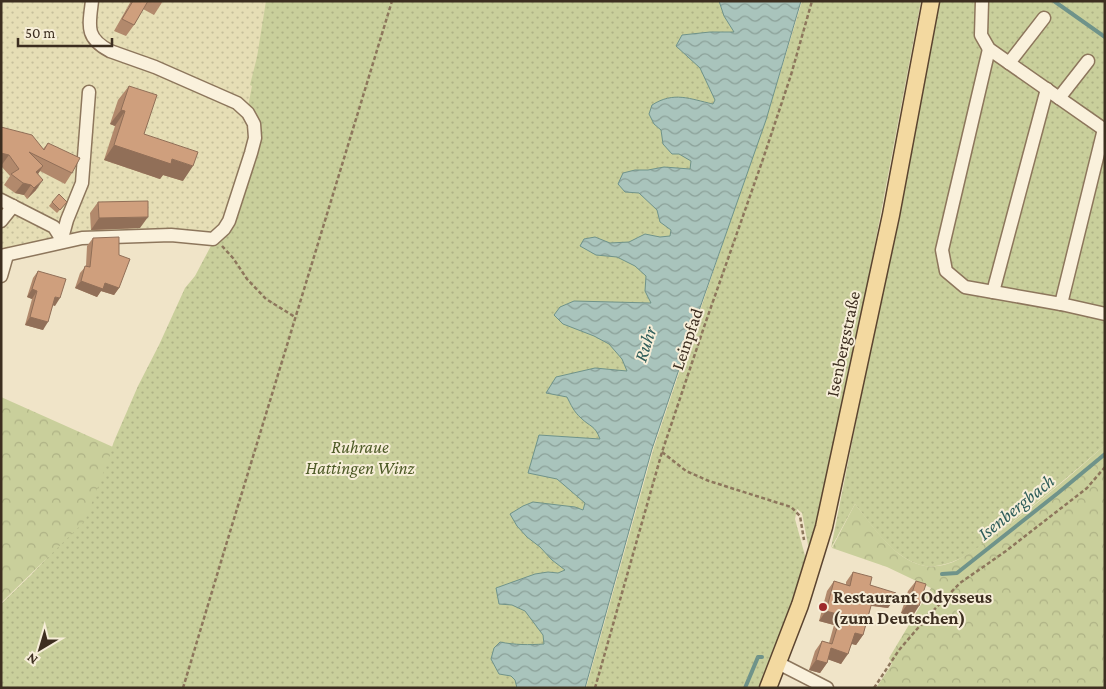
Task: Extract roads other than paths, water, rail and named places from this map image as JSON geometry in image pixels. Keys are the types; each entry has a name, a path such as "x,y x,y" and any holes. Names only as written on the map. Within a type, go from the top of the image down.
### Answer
{"main road":[{"name":"Isenbergstraße","path":"768,688 800,605 824,527 891,215 931,1"}],"street":[{"path":"1,276 4,255 82,238 171,235 213,239 224,229 229,220 252,153 255,131 252,118 237,103 155,67 110,52 98,44 93,39 89,22 92,1"},
{"path":"982,1 981,35 989,49 1105,129 1061,304"},
{"path":"1009,63 1044,18"},
{"path":"989,49 942,250 946,271 965,287 1105,314"},
{"path":"1060,98 1088,61"},
{"path":"993,292 1047,89"},
{"path":"61,242 67,220 82,183 89,92"},
{"path":"1,221 7,203 54,226 61,242"},
{"path":"778,663 827,688"}],"water":[{"name":"Ruhr","path":"719,1 801,1 766,120 652,449 585,688 517,688 515,680 511,676 499,674 491,659 494,648 500,642 544,644 543,635 525,611 512,605 499,604 496,588 535,574 558,573 565,570 527,537 517,526 510,514 533,502 575,507 583,510 585,503 557,479 528,473 539,435 600,439 594,429 576,413 567,397 546,393 556,377 595,368 627,371 622,359 609,344 563,324 554,315 560,307 574,301 651,303 645,291 646,276 635,266 617,257 596,255 580,246 584,239 595,237 610,243 629,242 645,234 660,237 670,236 671,230 660,222 657,210 639,193 625,192 618,184 623,173 635,170 664,167 690,169 691,161 679,154 672,154 663,144 661,130 654,124 649,114 652,105 668,98 682,97 713,104 715,100 700,68 676,46 682,35 734,32 724,16"}],"waterway":[{"path":"1054,1 1105,37"},
{"name":"Isenbergbach","path":"942,574 957,573 1105,454"},
{"name":"Isenbergbach","path":"745,688 758,657 762,657"}],"place":[{"name":"Restaurant Odysseus (zum Deutschen)","path":"823,607"}],"park label":[{"name":"Ruhraue Hattingen Winz","path":"360,457"}]}
